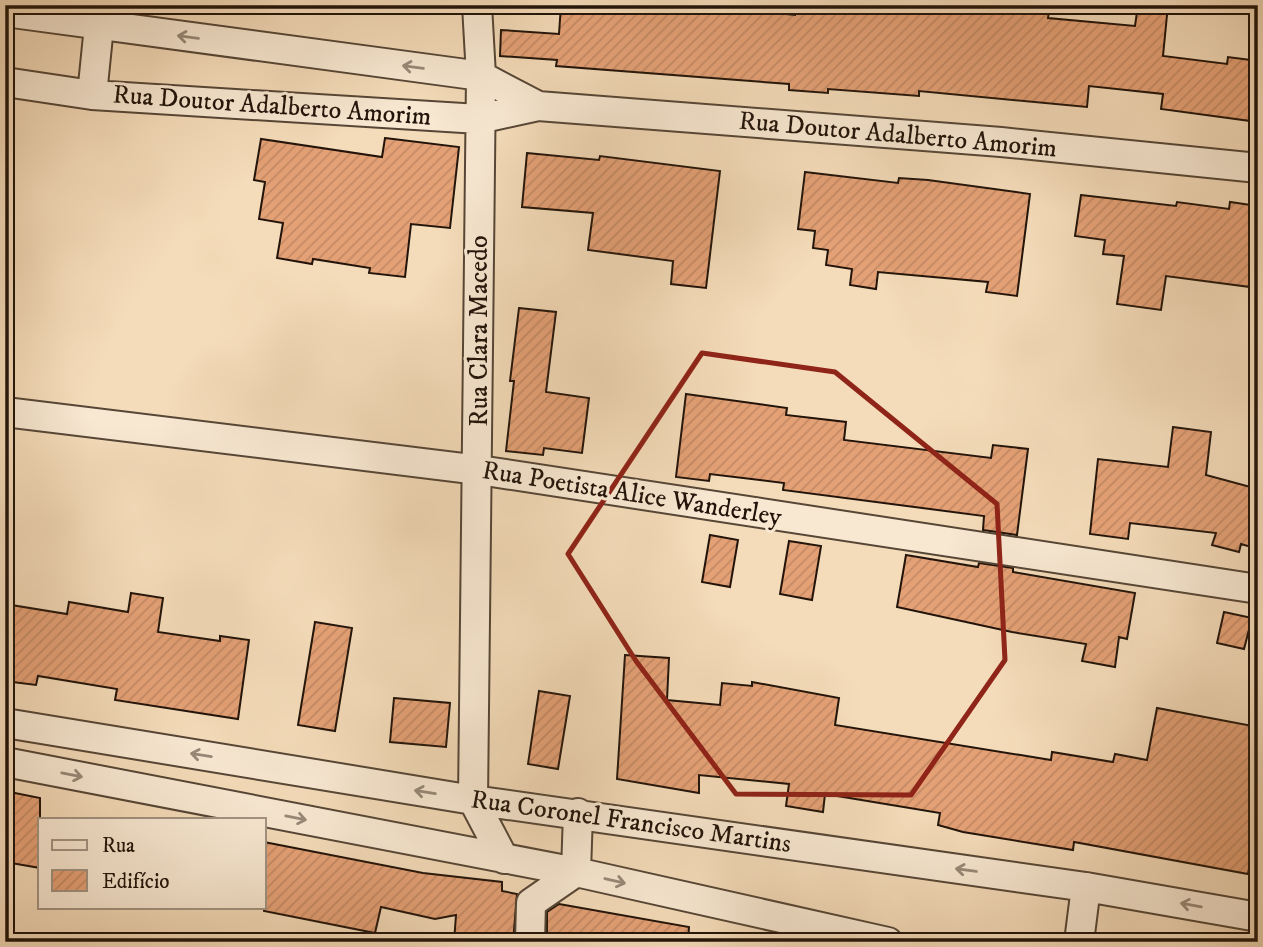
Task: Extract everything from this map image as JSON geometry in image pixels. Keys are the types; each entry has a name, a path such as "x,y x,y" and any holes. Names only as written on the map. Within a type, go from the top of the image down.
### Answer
{"street":[{"name":"Rua Clara Macedo","path":"478,5 481,76 479,470 473,800 504,859"},
{"name":"Rua Doutor Adalberto Amorim","path":"5,12 481,76 538,106"},
{"path":"92,94 99,26"},
{"name":"Rua Doutor Adalberto Amorim","path":"5,82 92,94 479,119 538,106 1001,142 1258,168"},
{"name":"Rua Poetista Alice Wanderley","path":"5,412 479,470 1258,589"},
{"name":"Rua Coronel Francisco Martins","path":"5,723 473,800 1086,887 1258,917"},
{"name":"Rua Coronel Francisco Martins","path":"5,762 576,872 888,942"},
{"path":"530,942 531,903 576,872 578,813"},
{"path":"1079,942 1086,887"}],"highlighted area":[{"path":"702,353 835,372 997,504 1005,660 911,795 736,794 636,661 568,554"}],"building":[{"path":"561,5 697,5 795,15 795,5 898,9 898,5 919,5 972,9 972,5 1050,5 1048,18 1135,26 1138,5 1168,5 1163,56 1227,64 1228,57 1258,61 1258,122 1161,109 1163,94 1089,86 1087,107 919,91 919,96 828,89 828,93 789,90 789,84 556,66 557,60 500,56 501,30 559,34"},
{"path":"385,138 459,147 450,228 411,224 405,277 369,273 370,268 313,259 312,264 277,258 283,223 259,219 265,182 254,180 261,139 382,157"},
{"path":"527,153 599,160 600,156 720,171 706,288 671,284 673,261 588,250 593,213 522,207"},
{"path":"805,172 898,183 899,178 928,180 1030,194 1017,296 986,292 988,282 878,272 876,289 850,285 852,269 826,265 828,250 813,248 815,231 798,229"},
{"path":"1081,195 1176,206 1177,202 1229,209 1230,202 1258,206 1258,288 1166,276 1161,310 1117,304 1124,256 1103,254 1105,240 1075,236"},
{"path":"519,308 556,312 546,392 589,398 582,453 544,448 543,455 506,451 514,381 510,381"},
{"path":"686,394 787,408 786,415 846,422 844,440 991,458 993,445 1028,449 1017,535 983,530 984,516 783,490 784,483 710,474 709,481 676,477"},
{"path":"1173,427 1211,432 1206,475 1258,489 1258,549 1241,544 1239,552 1212,545 1216,533 1130,523 1128,539 1090,534 1098,459 1168,467"},
{"path":"710,535 738,540 730,587 702,582"},
{"path":"789,541 821,546 812,600 780,594"},
{"path":"906,555 978,567 979,563 1013,568 1013,572 1135,593 1127,639 1119,637 1115,667 1082,661 1086,644 1012,632 897,607"},
{"path":"131,593 163,598 158,632 220,641 220,636 249,640 238,719 115,700 117,689 38,676 36,685 5,681 5,623 9,623 11,605 67,614 69,602 128,612"},
{"path":"1224,612 1252,618 1244,649 1217,643"},
{"path":"315,622 352,628 335,731 298,725"},
{"path":"625,655 669,658 667,700 720,705 722,683 752,686 752,682 839,698 835,725 1051,760 1052,752 1113,762 1115,754 1147,760 1157,708 1258,727 1258,819 1248,874 1074,842 1073,850 963,832 938,825 940,813 825,794 823,812 786,806 789,784 699,775 699,793 617,779"},
{"path":"539,691 570,696 558,769 528,764"},
{"path":"394,698 450,703 446,747 390,742"},
{"path":"5,791 40,798 38,868 5,862"},
{"path":"266,842 423,873 502,882 502,891 517,894 513,942 454,942 456,915 435,919 381,907 375,933 264,911"},
{"path":"559,904 689,927 688,942 547,942 547,912"}]}
